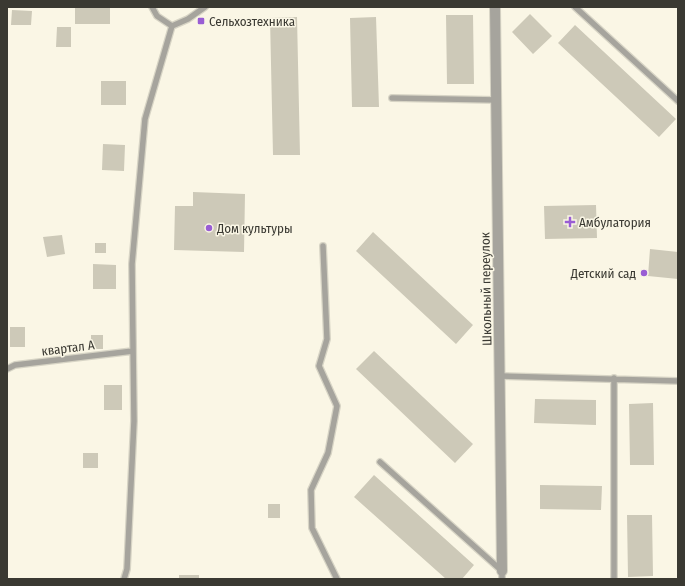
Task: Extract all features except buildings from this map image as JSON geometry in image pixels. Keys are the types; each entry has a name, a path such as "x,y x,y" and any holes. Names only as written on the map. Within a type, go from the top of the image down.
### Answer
{"street":[{"name":"Школьный переулок","path":"496,7 501,576"}],"lane":[{"path":"152,7 157,16 172,26"},
{"path":"172,26 188,19 205,7"},
{"path":"575,7 678,101"},
{"path":"124,579 127,570 134,421 132,264 145,119 172,26"},
{"path":"392,98 496,100"},
{"path":"323,246 327,339 319,366 337,406 328,453 311,490 312,528 337,579"},
{"name":"квартал А","path":"7,369 15,365 133,351"},
{"path":"500,376 614,378 678,381"},
{"path":"614,378 614,579"},
{"path":"380,462 501,576"},
{"path":"127,570 130,579"}],"place":[{"name":"Сельхозтехника","path":"201,21"},
{"name":"Амбулатория","path":"570,222"},
{"name":"Дом культуры","path":"209,228"},
{"name":"Детский сад","path":"644,273"}]}
